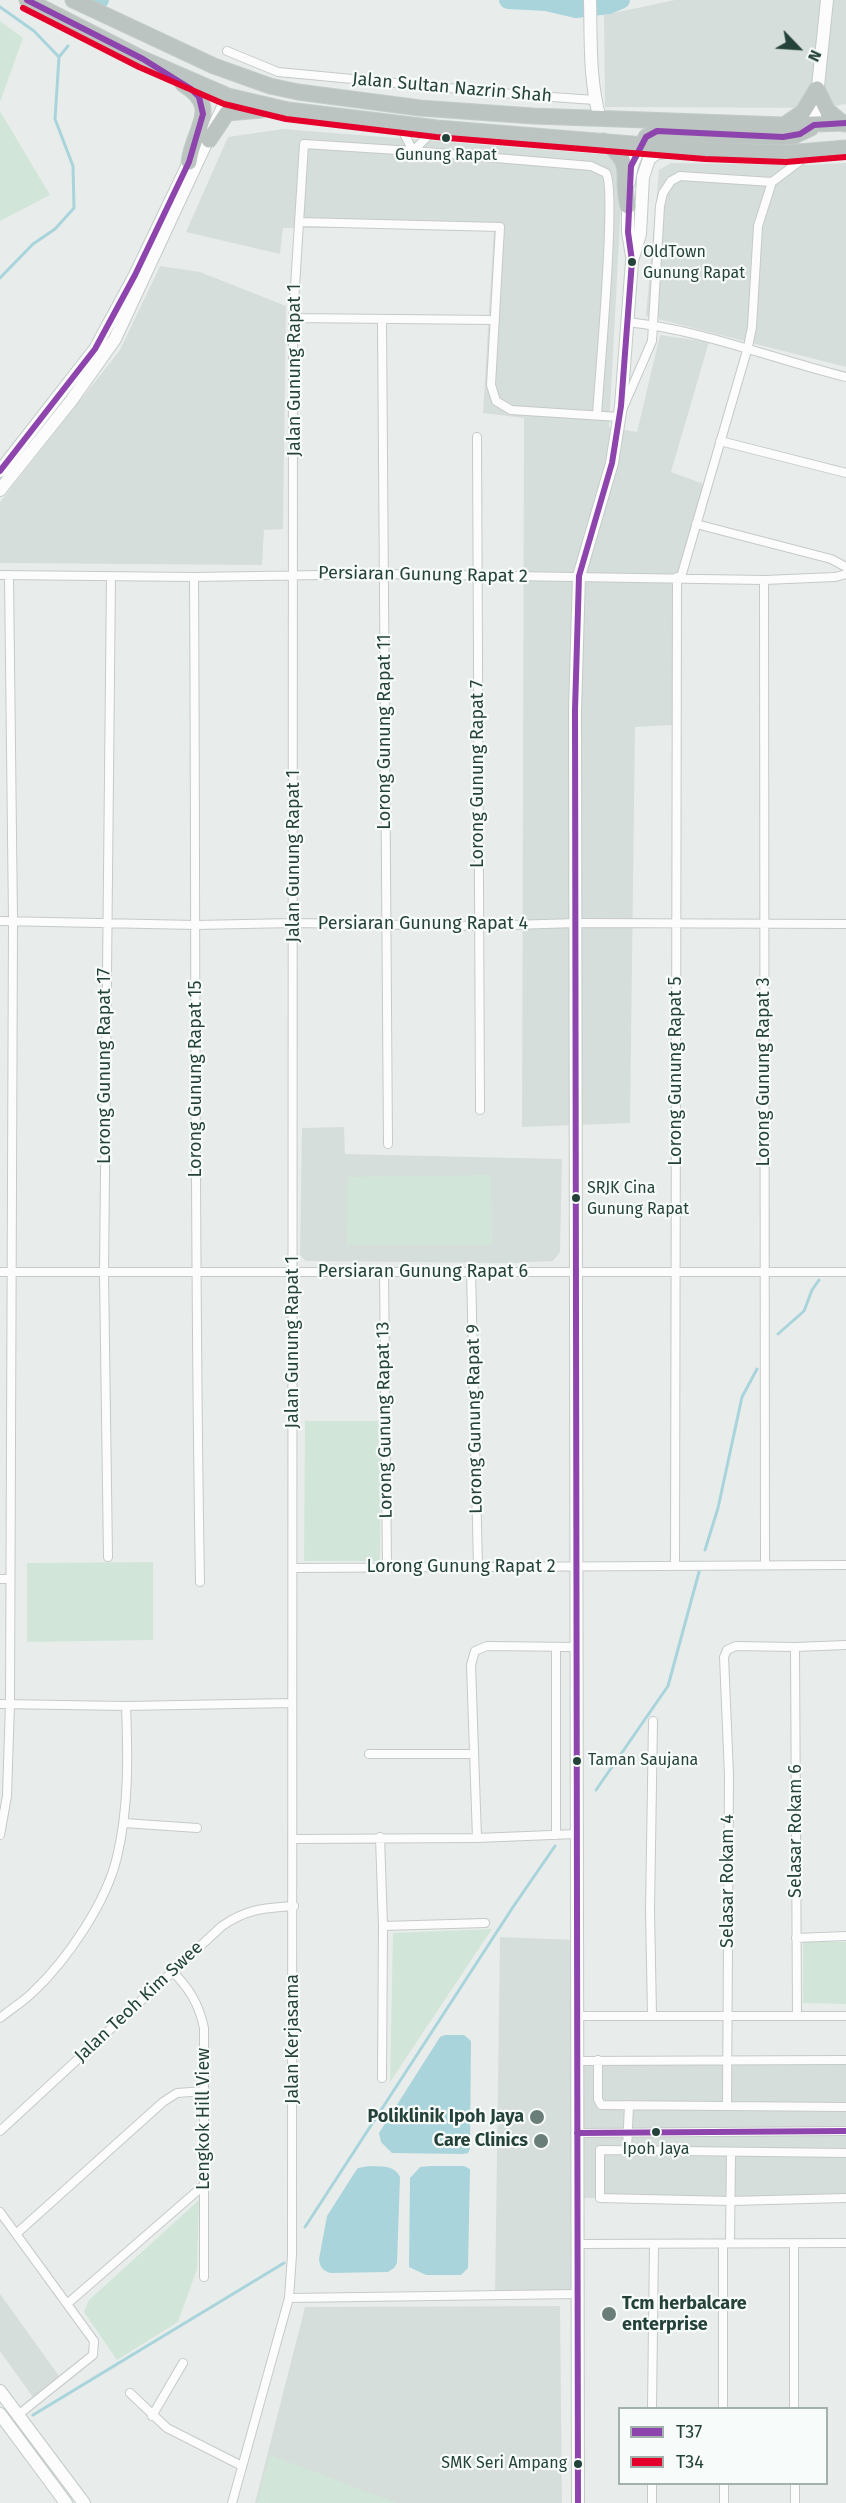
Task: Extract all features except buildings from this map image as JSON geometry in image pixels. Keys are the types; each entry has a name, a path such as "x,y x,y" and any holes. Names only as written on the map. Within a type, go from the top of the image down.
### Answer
{"highway":[{"path":"27,0 143,59 226,93 288,110"},
{"name":"Jalan Sultan Nazrin Shah","path":"73,0 214,66 270,86 420,108 600,119 784,125 819,120 845,123"},
{"path":"135,30 207,71 226,93"},
{"path":"143,59 198,94 203,104 204,114 191,145 189,162"},
{"path":"226,93 240,83 270,86"},
{"path":"818,89 827,110 845,123"},
{"path":"784,125 803,112 818,89"},
{"path":"209,140 227,113 242,110 288,110 436,128 706,150 778,153 846,148"},
{"path":"819,120 817,133 823,139 846,140"},
{"path":"643,144 646,138 657,131 783,137 800,134 819,120"},
{"path":"604,141 620,155 625,164 625,194 628,206"}],"street":[{"path":"590,0 591,71 600,119"},
{"path":"819,120 818,89 827,0"},
{"path":"227,51 278,72 523,95 595,99"},
{"path":"0,489 71,401 115,339 209,140 226,93"},
{"path":"0,471 95,349 135,275 189,162 226,93"},
{"path":"399,124 413,151"},
{"path":"413,151 436,128"},
{"name":"Jalan Gunung Rapat 1","path":"293,1568 293,318 304,144 413,151"},
{"path":"633,261 628,232 631,166 643,144"},
{"path":"578,2503 575,710 579,576 612,463 619,417 633,261 640,234 645,166 649,159 657,153 706,150"},
{"path":"413,151 591,166 606,173 610,185 609,223 597,415"},
{"path":"813,151 772,182 758,225 752,327 748,347 696,524 831,559 846,567"},
{"path":"619,417 650,351 654,325 660,206 663,193 671,181 680,176 772,182"},
{"path":"299,222 500,226 491,385 496,401 511,410 619,417"},
{"path":"293,318 495,320"},
{"name":"Lorong Gunung Rapat 11","path":"382,319 388,1144"},
{"path":"627,322 654,325 748,347 846,377"},
{"name":"Lorong Gunung Rapat 7","path":"477,437 480,1110"},
{"path":"720,441 846,473"},
{"name":"Lorong Gunung Rapat 5","path":"675,1566 679,577 696,524"},
{"name":"Persiaran Gunung Rapat 2","path":"5,575 194,577 293,573 764,580 835,577 846,574"},
{"path":"0,1835 7,1796 10,1704 13,921 5,575"},
{"name":"Lorong Gunung Rapat 17","path":"108,1557 104,1273 111,576"},
{"name":"Lorong Gunung Rapat 15","path":"194,577 195,1272 200,1582"},
{"name":"Lorong Gunung Rapat 3","path":"764,580 765,1565"},
{"name":"Persiaran Gunung Rapat 4","path":"0,921 196,926 294,923 479,926 577,923 846,924"},
{"name":"Persiaran Gunung Rapat 6","path":"0,1272 471,1271 676,1274 846,1272"},
{"name":"Lorong Gunung Rapat 9","path":"471,1271 478,1567"},
{"name":"Lorong Gunung Rapat 13","path":"384,1272 387,1567"},
{"name":"Lorong Gunung Rapat 2","path":"293,1568 846,1565"},
{"name":"Jalan Kerjasama","path":"232,2503 289,2298 292,2255 294,1906 291,1703 293,1568"},
{"path":"0,1579 10,1579"},
{"path":"795,1647 846,1645"},
{"path":"477,1838 471,1665 475,1652 487,1646 577,1647"},
{"name":"Selasar Rokam 4","path":"727,2105 729,1775 724,1657 727,1650 736,1646 795,1647"},
{"path":"556,1647 556,1835"},
{"name":"Selasar Rokam 6","path":"795,1647 797,2015"},
{"path":"0,1704 126,1706 291,1703"},
{"path":"0,2018 33,1992 81,1936 117,1860 124,1823 128,1759 126,1706"},
{"path":"652,2015 650,1910 654,1720"},
{"path":"369,1754 474,1754"},
{"path":"124,1823 196,1828"},
{"path":"293,1839 477,1838 576,1834"},
{"path":"380,1837 383,1926 382,2078"},
{"name":"Jalan Teoh Kim Swee","path":"0,2131 222,1926 253,1910 294,1906"},
{"path":"383,1926 485,1923"},
{"path":"796,1938 846,1936"},
{"name":"Lengkok Hill View","path":"172,1971 188,1989 201,2011 204,2028 204,2277"},
{"path":"576,2016 728,2014 846,2016"},
{"path":"598,2060 598,2099 601,2105 846,2107"},
{"path":"576,2061 846,2060"},
{"path":"16,2234 163,2102 177,2093 205,2091"},
{"path":"627,2151 629,2105"},
{"path":"577,2133 846,2131"},
{"path":"846,2153 600,2150 600,2198 731,2201 846,2198"},
{"path":"723,2407 731,2152"},
{"path":"67,2304 203,2186"},
{"path":"0,2212 94,2341 93,2355 18,2415"},
{"path":"577,2244 846,2243"},
{"path":"652,2407 654,2244"},
{"path":"794,2244 794,2407"},
{"path":"289,2298 577,2294"},
{"path":"152,2416 183,2363"},
{"path":"0,2391 84,2503"},
{"path":"130,2393 167,2428 242,2466"},
{"path":"2,2420 66,2503"},
{"path":"652,2485 652,2503"},
{"path":"724,2485 724,2503"},
{"path":"795,2485 795,2503"}],"shaded area":[{"path":"675,0 846,0 846,104 822,108 605,107 604,15"},
{"path":"283,129 612,155 623,167 609,427 637,432 660,335 709,342 671,472 704,484 677,577 672,725 635,727 630,1123 522,1127 524,418 483,413 494,228 283,228 280,254 186,232 228,137"},
{"path":"671,163 807,165 846,163 846,367 646,316 659,170"},
{"path":"160,266 200,272 286,306 283,529 264,530 262,565 0,563 0,502 120,350"},
{"path":"344,1127 345,1154 562,1159 560,1252 553,1261 513,1263 306,1261 300,1255 302,1128"},
{"path":"500,1937 577,1940 577,2063 846,2060 846,2198 578,2198 577,2293 495,2296"},
{"path":"0,2294 62,2380 35,2400 0,2351"},
{"path":"560,2306 562,2503 255,2503 305,2307"}],"green space":[{"path":"0,21 23,38 0,102"},
{"path":"0,111 50,195 0,221"},
{"path":"491,1175 492,1245 347,1245 348,1177"},
{"path":"305,1421 381,1421 380,1561 304,1561"},
{"path":"153,1562 153,1640 27,1642 27,1563"},
{"path":"492,1929 390,2082 393,1933"},
{"path":"803,1942 846,1942 846,2004 803,2003"},
{"path":"199,2200 197,2269 178,2322 117,2360 84,2312 89,2300"},
{"path":"270,2455 396,2503 257,2503"}],"water":[{"path":"464,2035 471,2041 470,2149 468,2153 463,2154 392,2153 381,2142 379,2133 440,2037"},
{"path":"369,2166 390,2168 400,2177 397,2263 388,2272 330,2273 322,2268 319,2259 327,2216 358,2168"},
{"path":"464,2166 470,2169 468,2268 461,2275 426,2275 409,2267 410,2178 420,2167"}],"waterway":[{"path":"508,0 546,2 576,9 609,5 621,0"},
{"path":"0,7 34,31 59,57"},
{"path":"0,278 33,244 55,229 74,208 73,166 55,119 59,57 68,46"},
{"path":"778,1334 804,1311 812,1290 819,1280"},
{"path":"705,1550 718,1508 742,1397 757,1369"},
{"path":"596,1790 668,1686 699,1572"},
{"path":"305,2227 555,1846"},
{"path":"33,2415 284,2263"}],"transit line":[{"name":"T37","path":"0,471 95,349 135,275 189,162 203,114 199,97 191,89 143,59 27,0"},
{"name":"T34","path":"23,8 139,67 224,104 286,119 436,137 705,159 786,162 846,157"},
{"name":"T37","path":"578,2503 575,710 579,576 612,463 621,406 632,261 628,232 631,166 646,137 657,131 783,137 800,134 814,125 846,123"},
{"name":"T37","path":"577,2133 846,2131"}],"place":[{"name":"Gunung Rapat","path":"446,138"},
{"name":"OldTown Gunung Rapat","path":"632,262"},
{"name":"SRJK Cina Gunung Rapat","path":"576,1198"},
{"name":"Taman Saujana","path":"577,1761"},
{"name":"Poliklinik Ipoh Jaya","path":"537,2117"},
{"name":"Ipoh Jaya","path":"656,2132"},
{"name":"Care Clinics","path":"541,2141"},
{"name":"Tcm herbalcare enterprise","path":"609,2314"},
{"name":"SMK Seri Ampang","path":"578,2464"}]}
